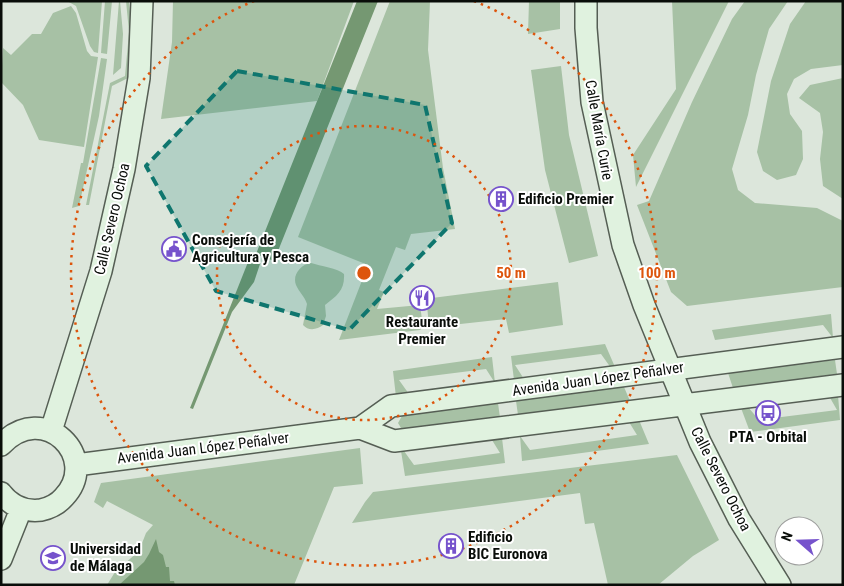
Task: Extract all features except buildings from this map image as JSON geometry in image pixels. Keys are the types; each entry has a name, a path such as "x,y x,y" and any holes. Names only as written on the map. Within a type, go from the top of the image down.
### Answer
{"main road":[{"name":"Calle Severo Ochoa","path":"50,431 101,272 124,169 140,78 142,1"},
{"name":"Calle María Curie","path":"586,1 586,28 592,102 612,201 632,274 670,369"},
{"name":"Avenida Juan López Peñalver","path":"360,428 390,406 843,347"},
{"name":"Calle Severo Ochoa","path":"670,369 700,442 739,519 780,585"},
{"name":"Avenida Juan López Peñalver","path":"85,463 360,428 394,441 843,385"},
{"path":"1,445 10,436 22,430 36,428 50,431 60,436 68,444 73,454 85,463 69,492 59,503 46,509 32,511 21,509 6,500 1,493"},
{"path":"1,559 21,509"}],"highlighted area":[{"path":"237,71 425,105 452,223 349,330 216,291 146,166"}],"shaded area":[{"path":"67,1 102,1 98,53 94,52 90,46 76,6"},
{"path":"105,1 112,1 107,54 101,53"},
{"path":"119,1 123,34 121,68 113,75"},
{"path":"126,1 129,1 132,33 128,78 112,86 89,205 86,205 110,83 125,76 129,32"},
{"path":"173,1 354,1 317,101 161,119 172,42"},
{"path":"357,1 378,1 274,261 256,254"},
{"path":"390,1 430,1 428,50 443,168 455,229 411,234 405,250 396,247 379,290 384,292 377,309 420,305 423,327 420,330 339,340 368,265 298,237"},
{"path":"529,1 560,1 560,29 528,34"},
{"path":"672,1 729,1 636,187 633,155 676,89"},
{"path":"745,1 788,1 769,29 756,75 748,115 732,169 738,190 755,203 817,208 843,221 843,287 687,306 671,292 637,205 649,201 692,102 732,19"},
{"path":"806,1 843,1 843,65 811,69 794,79 787,94 790,114 802,131 803,159 796,175 777,180 763,171 757,152 771,81 790,24"},
{"path":"71,6 76,13 87,51 91,56 98,57 84,147 39,140 23,105 1,82 3,48 11,55 32,34 41,34 53,13"},
{"path":"101,58 107,59 99,116 79,206 72,208 81,163 83,163"},
{"path":"561,66 569,135 598,256 569,263 545,170 531,70"},
{"path":"843,78 843,199 823,186 820,159 823,132 820,113 799,98 810,85"},
{"path":"250,257 256,259 260,264 254,282 232,312 193,409 190,408"},
{"path":"311,263 344,274 342,288 325,305 326,316 323,325 313,329 303,325 307,304 295,281 298,271 304,265"},
{"path":"558,282 563,325 509,333 506,319 433,327 429,325 427,306 432,298"},
{"path":"831,314 833,338 823,325 715,340 712,330"},
{"path":"605,344 615,367 611,368 601,354 515,365 524,379 514,380 511,356"},
{"path":"492,357 495,383 486,369 399,380 409,394 396,397 393,371"},
{"path":"835,360 837,374 733,388 728,373"},
{"path":"624,387 630,401 518,415 516,401"},
{"path":"838,395 840,420 750,432 741,408 748,407 759,420 837,410 829,396"},
{"path":"498,403 500,418 404,429 398,423 402,416"},
{"path":"639,420 649,444 522,461 520,436 530,450 637,435 629,422"},
{"path":"502,438 505,463 405,476 401,451 404,451 414,465 500,453 492,440"},
{"path":"360,448 363,484 334,487 294,585 107,585 115,572 139,551 146,533 153,525 107,501 103,508 94,502 101,483"},
{"path":"677,455 719,540 693,556 658,585 608,585 594,523 585,524 580,493 352,523 373,492"},
{"path":"156,539 159,552 163,555 166,567 169,567 170,581 174,581 175,585 119,585 144,562"}],"place":[{"name":"Edificio Premier","path":"501,199"},
{"name":"Consejería de Agricultura y Pesca","path":"174,249"},
{"name":"Restaurante Premier","path":"422,298"},
{"name":"PTA - Orbital","path":"768,413"},
{"name":"Edificio BIC Euronova","path":"451,546"},
{"name":"Universidad de Málaga","path":"53,558"}]}
